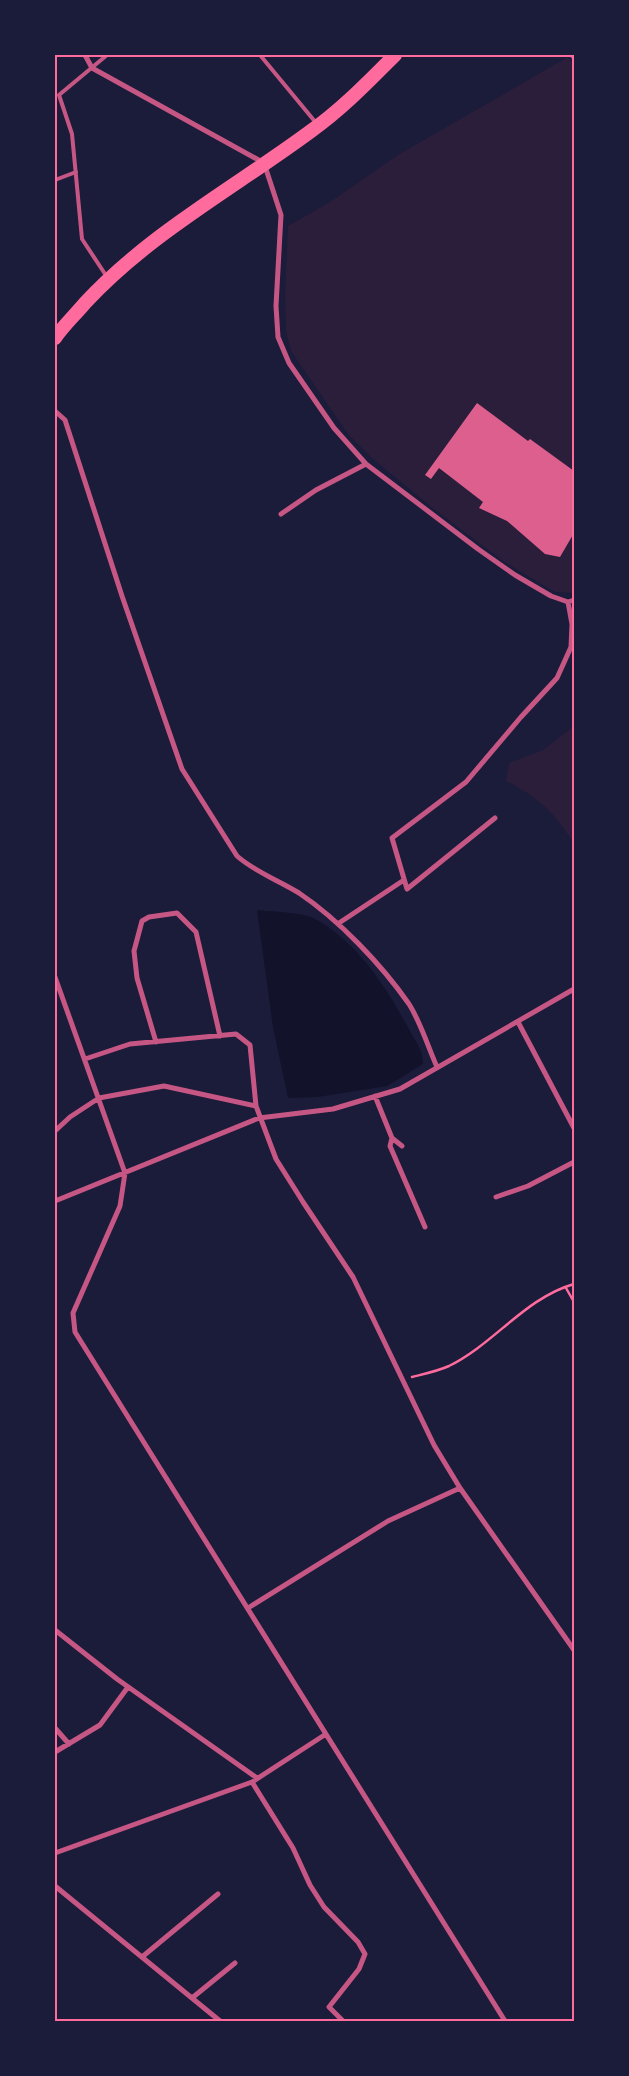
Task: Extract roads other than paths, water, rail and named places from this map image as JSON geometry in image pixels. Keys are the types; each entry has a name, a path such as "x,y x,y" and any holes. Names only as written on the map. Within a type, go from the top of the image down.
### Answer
{"highway":[{"path":"55,338 129,260 194,211 318,126 352,99 395,55"}],"street":[{"path":"85,55 92,68 264,164 281,215 276,306 278,337 289,363 334,428 366,464 515,575 551,596 571,601 571,648 558,678 521,717 466,782 392,838 407,889 495,818"},
{"path":"55,412 65,420 122,596 182,770 237,856 248,866 298,892 338,923 409,1005 437,1067"},
{"path":"281,514 316,490 366,464"},
{"path":"338,923 404,880"},
{"path":"156,1042 137,978 134,951 142,921 149,916 170,912 177,913 196,932 220,1036"},
{"path":"55,977 125,1173 120,1206 73,1313 75,1332 505,2021"},
{"path":"55,1201 259,1118 333,1109 400,1089 574,989"},
{"path":"518,1022 574,1128"},
{"path":"85,1059 130,1044 236,1034 250,1045 256,1106 259,1118 276,1158 353,1276 434,1444 460,1488 574,1650"},
{"path":"55,1131 70,1116 99,1098 164,1086 256,1106"},
{"path":"375,1096 392,1138 402,1146"},
{"path":"392,1138 390,1146 425,1227"},
{"path":"496,1197 528,1186 574,1162"},
{"path":"248,1608 388,1521 460,1488"},
{"path":"55,1630 255,1780 293,1848 310,1885 324,1907 358,1942 366,1954 359,1969 329,2007 343,2021"},
{"path":"55,1752 100,1725 128,1686"},
{"path":"55,1728 68,1744"},
{"path":"55,1853 255,1780 326,1734"},
{"path":"55,1886 220,2021"},
{"path":"142,1957 218,1894"},
{"path":"192,1998 235,1963"}],"lane":[{"path":"107,55 59,95 72,134 82,239 109,279"},
{"path":"260,55 318,126"},
{"path":"55,180 76,172"}]}
